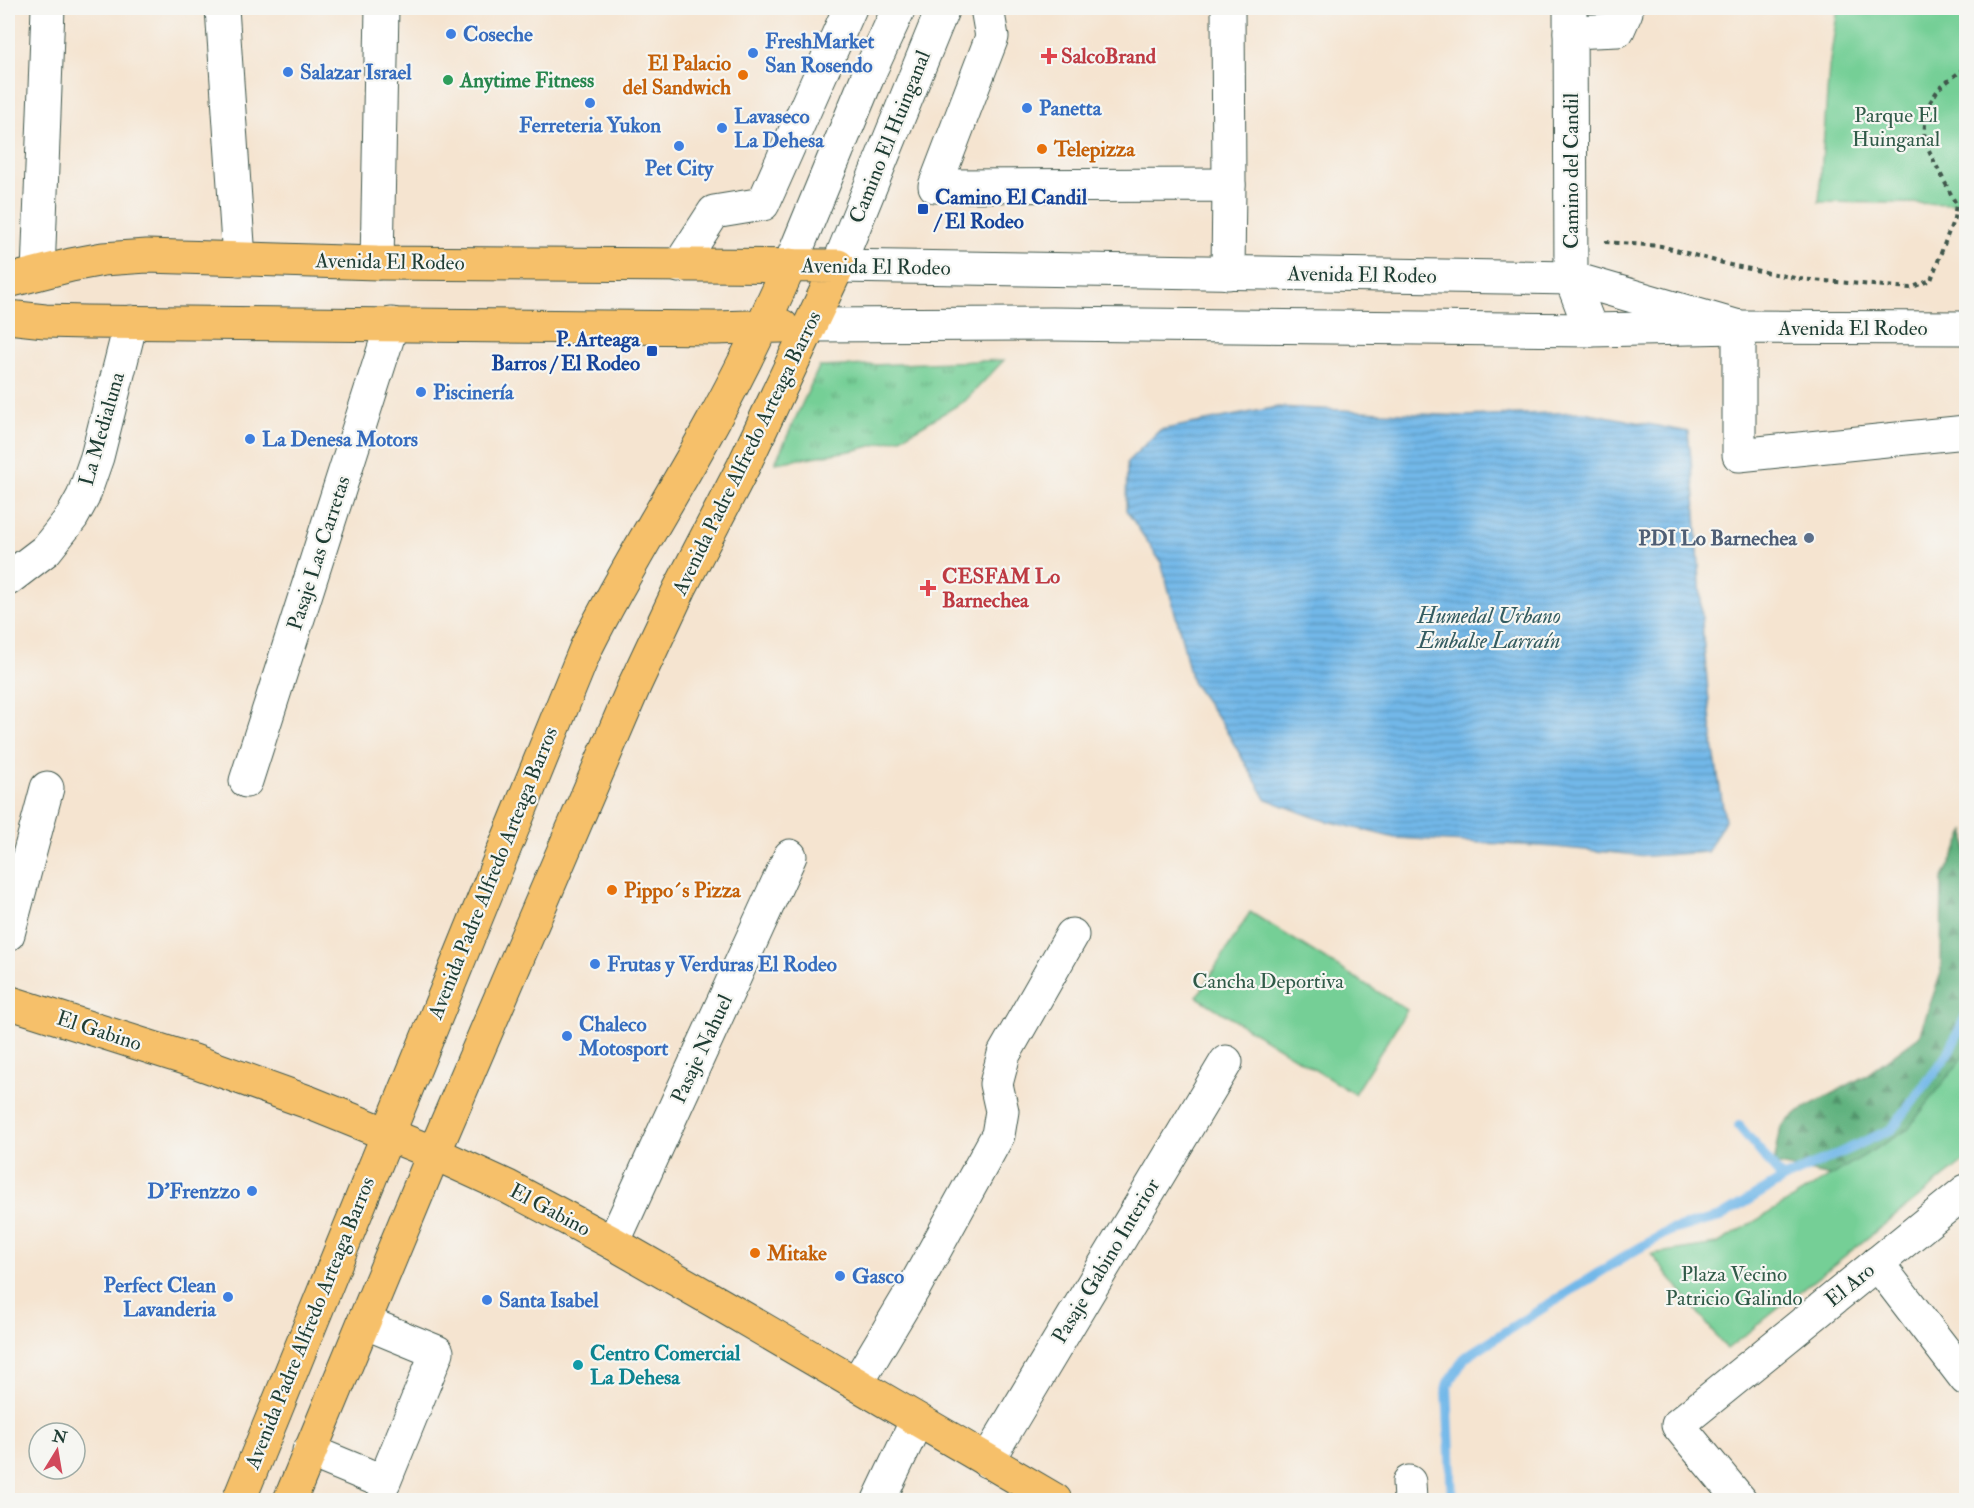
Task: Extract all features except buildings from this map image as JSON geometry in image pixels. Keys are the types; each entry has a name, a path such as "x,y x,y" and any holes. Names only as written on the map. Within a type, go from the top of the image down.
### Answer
{"main road":[{"name":"Avenida El Rodeo","path":"23,277 103,260 147,256 377,263 838,266"},
{"name":"Avenida Padre Alfredo Arteaga Barros","path":"239,1500 586,648 632,560 711,425 763,327 790,265"},
{"name":"Avenida Padre Alfredo Arteaga Barros","path":"290,1500 434,1153 660,629 743,467 838,266"},
{"name":"Avenida El Rodeo","path":"8,317 45,321 716,328 811,325"},
{"name":"El Gabino","path":"8,1002 194,1061 308,1102 434,1153 508,1187 613,1243 1055,1500"}],"street":[{"path":"23,277 48,8"},
{"path":"222,8 239,259"},
{"path":"377,263 382,8"},
{"path":"680,266 714,212 763,204 850,8"},
{"name":"Camino El Huinganal","path":"790,265 899,8"},
{"name":"Camino El Huinganal","path":"838,266 943,8"},
{"path":"987,8 992,37 935,186 1229,185"},
{"path":"1570,20 1617,30 1626,8"},
{"path":"1228,9 1228,273"},
{"name":"Camino del Candil","path":"1570,20 1571,278 1591,330"},
{"path":"802,118 845,133"},
{"name":"Avenida El Rodeo","path":"838,266 1571,278 1739,327"},
{"name":"La Medialuna","path":"8,579 46,550 72,517 83,497 97,457 131,322"},
{"name":"Pasaje Las Carretas","path":"246,782 392,324"},
{"name":"Avenida El Rodeo","path":"811,325 1064,324 1591,330 1739,327 1966,328"},
{"path":"1739,327 1739,455 1966,432"},
{"path":"8,934 46,788"},
{"name":"Pasaje Nahuel","path":"613,1243 790,856"},
{"path":"857,1383 915,1286 998,1136 1002,1111 996,1084 1004,1054 1072,934"},
{"name":"Pasaje Gabino Interior","path":"987,1461 1226,1062"},
{"name":"El Aro","path":"1740,1500 1678,1425 1966,1191"},
{"path":"1877,1263 1966,1379"},
{"path":"309,1451 384,1482 437,1352 364,1322"},
{"path":"879,1500 917,1420"}],"path":[{"path":"1571,240 1661,246 1730,265 1800,279 1910,288 1931,280 1954,218 1956,204 1924,139 1926,109 1939,88 1966,67"}],"green space":[{"name":"Parque El Huinganal","path":"1838,8 1966,8 1966,204 1819,202 1829,67"},
{"path":"1004,360 965,401 901,438 856,450 775,463 819,367"},
{"path":"1966,830 1966,1089 1935,1127 1835,1177 1774,1164 1781,1127 1799,1111 1865,1076 1919,1036 1941,973 1942,880"},
{"name":"Cancha Deportiva","path":"1250,912 1407,1010 1354,1094 1197,997"},
{"name":"Plaza Vecino Patricio Galindo","path":"1966,1049 1966,1160 1727,1349 1651,1254 1717,1244 1907,1130 1961,1060"}],"water":[{"name":"Humedal Urbano Embalse Larraín","path":"1278,407 1463,416 1584,412 1688,432 1695,496 1703,637 1713,744 1725,820 1707,852 1647,856 1555,847 1395,838 1316,818 1266,799 1223,725 1192,682 1161,562 1126,510 1127,462 1160,430"}],"waterway":[{"path":"1452,1500 1447,1386 1465,1357 1627,1255 1671,1230 1720,1217 1783,1179 1892,1129 1948,1054 1966,1016"},
{"path":"1739,1126 1783,1179"}],"place":[{"name":"Coseche","path":"451,34"},
{"name":"FreshMarket San Rosendo","path":"753,53"},
{"name":"SalcoBrand","path":"1049,56"},
{"name":"Salazar Israel","path":"288,72"},
{"name":"El Palacio del Sandwich","path":"743,75"},
{"name":"Anytime Fitness","path":"448,80"},
{"name":"Ferreteria Yukon","path":"590,103"},
{"name":"Panetta","path":"1027,108"},
{"name":"Lavaseco La Dehesa","path":"722,128"},
{"name":"Pet City","path":"679,146"},
{"name":"Telepizza","path":"1042,149"},
{"name":"Camino El Candil / El Rodeo","path":"923,209"},
{"name":"P. Arteaga Barros / El Rodeo","path":"652,351"},
{"name":"Piscinería","path":"421,392"},
{"name":"La Denesa Motors","path":"250,439"},
{"name":"PDI Lo Barnechea","path":"1809,538"},
{"name":"CESFAM Lo Barnechea","path":"928,588"},
{"name":"Pippo´s Pizza","path":"612,890"},
{"name":"Frutas y Verduras El Rodeo","path":"595,964"},
{"name":"Chaleco Motosport","path":"567,1036"},
{"name":"D'Frenzzo","path":"252,1191"},
{"name":"Mitake","path":"755,1253"},
{"name":"Gasco","path":"840,1276"},
{"name":"Perfect Clean Lavanderia","path":"228,1297"},
{"name":"Santa Isabel","path":"487,1300"},
{"name":"Centro Comercial La Dehesa","path":"578,1365"}]}
